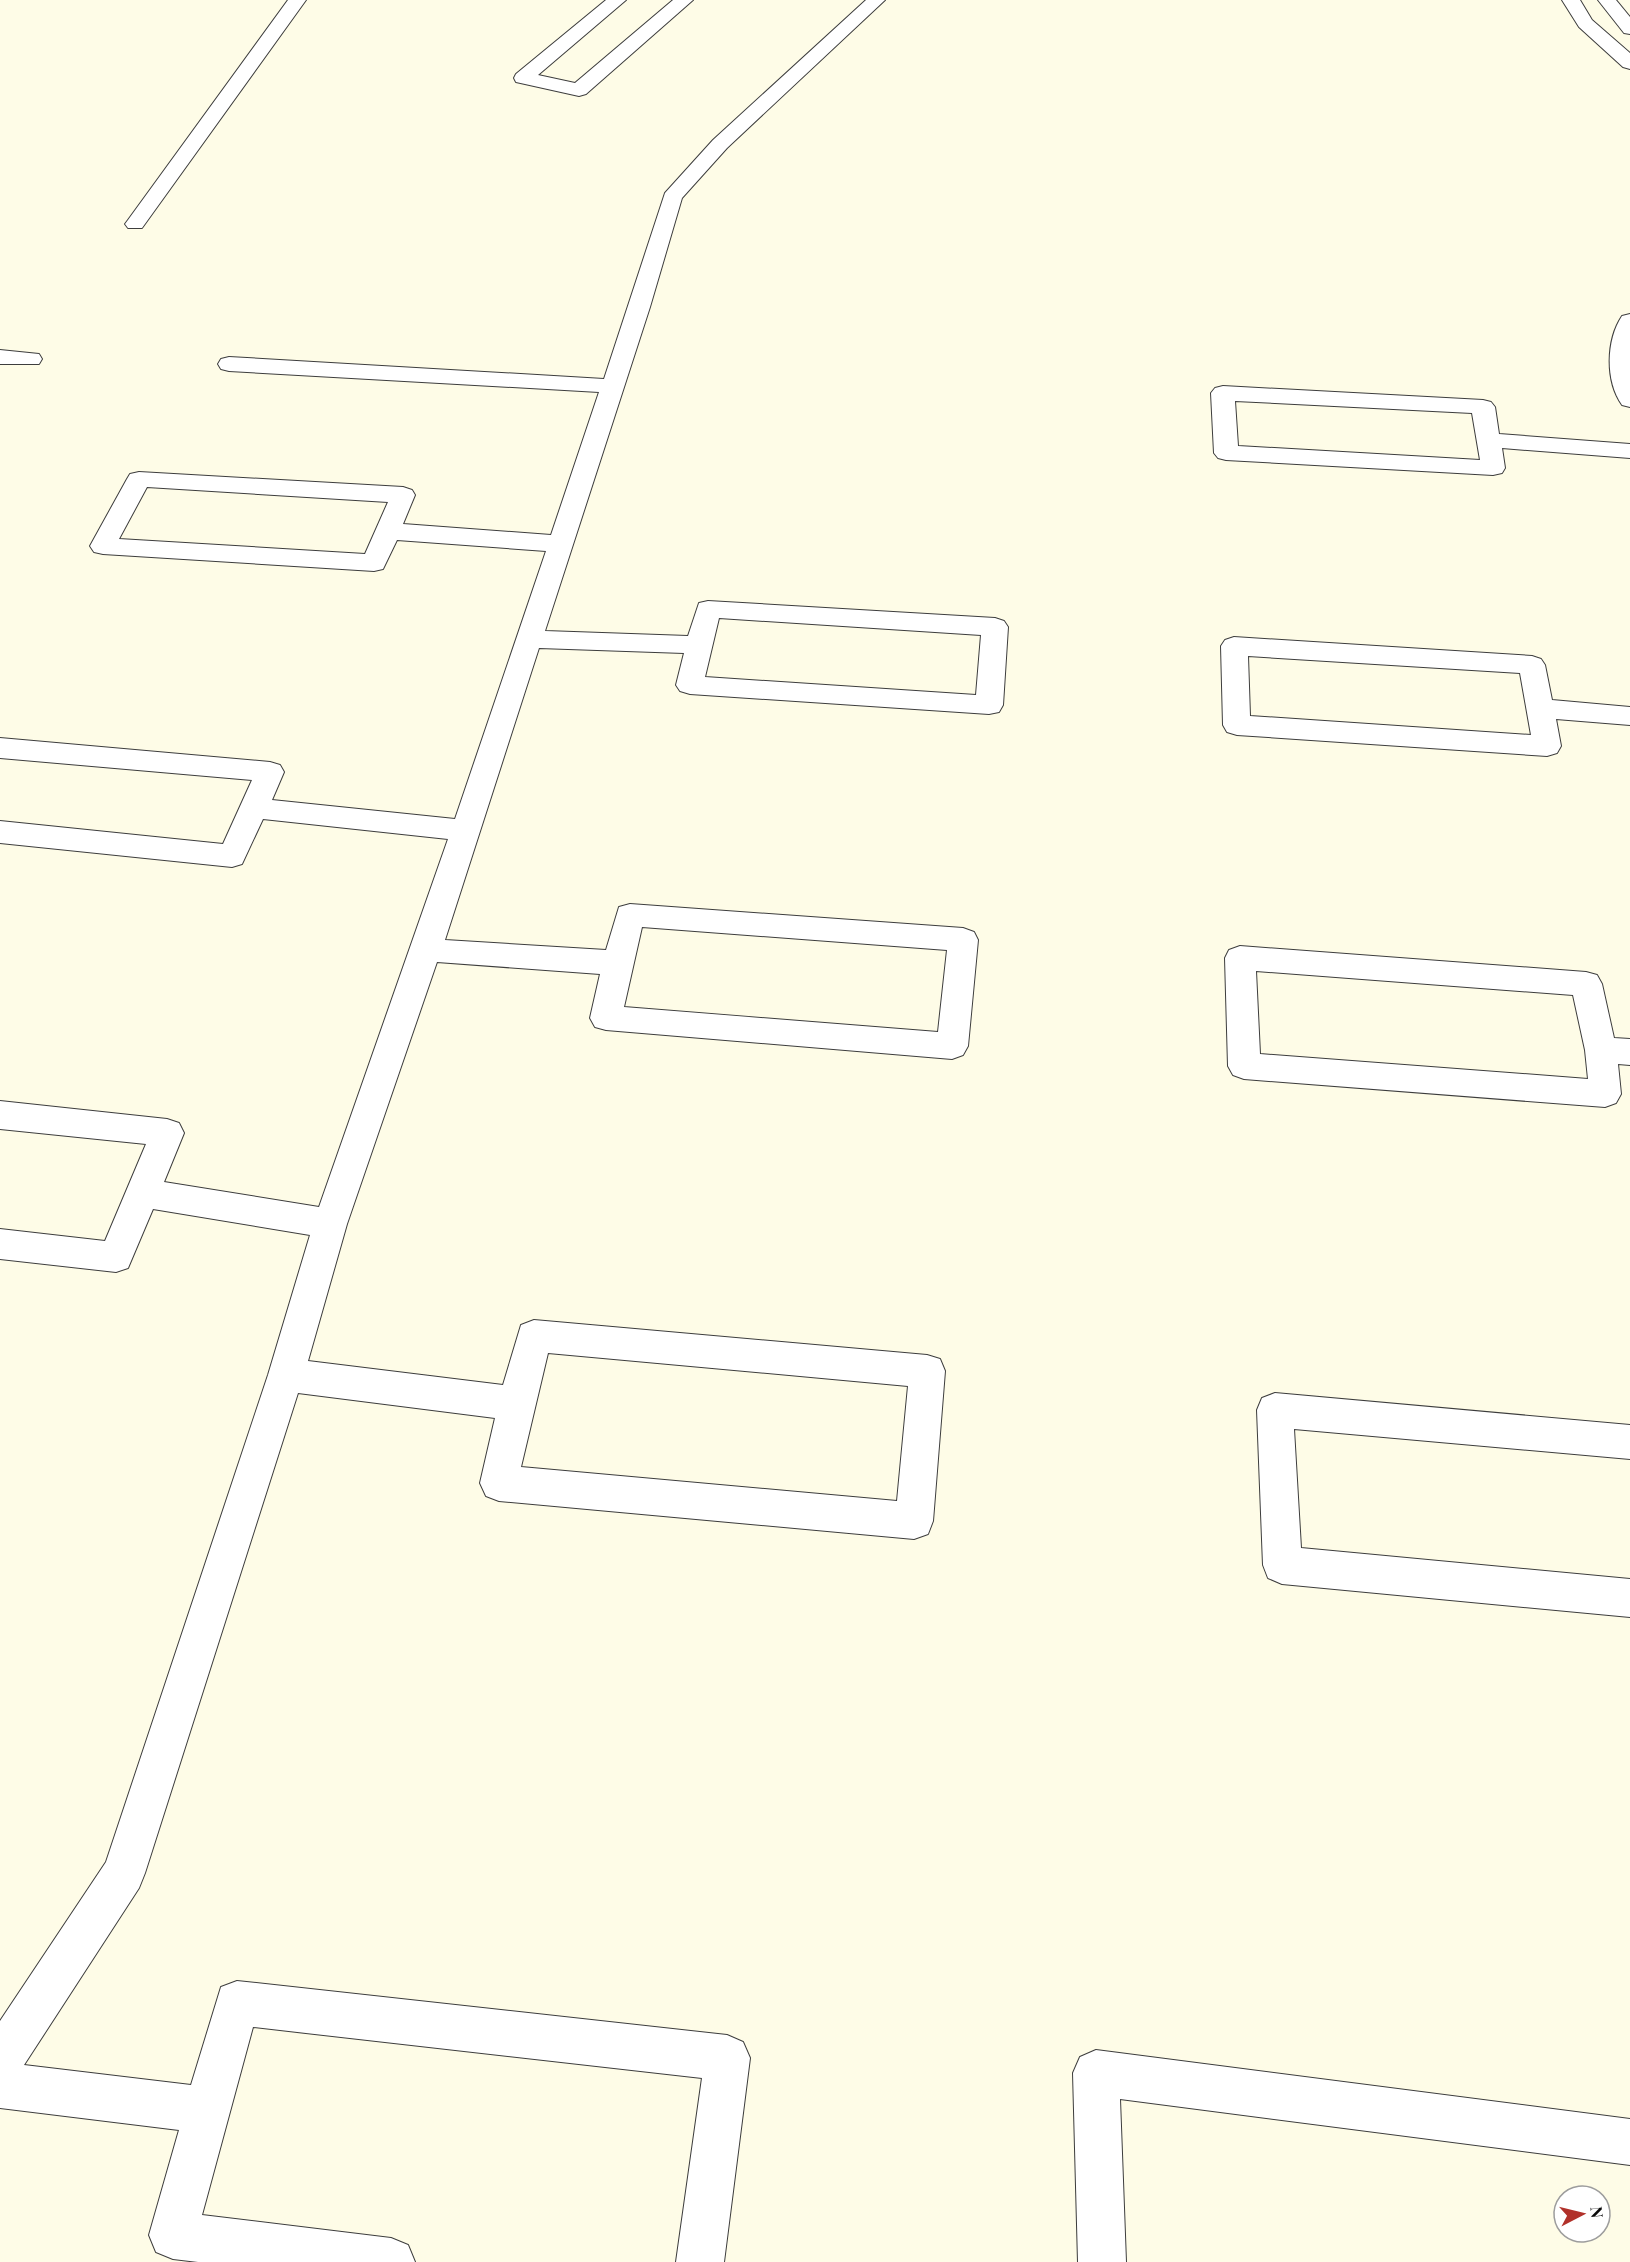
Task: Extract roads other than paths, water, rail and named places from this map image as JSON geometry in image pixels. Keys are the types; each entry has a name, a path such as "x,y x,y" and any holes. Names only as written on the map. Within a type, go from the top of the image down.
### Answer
{"street":[{"path":"135,224 297,0"},
{"path":"617,0 523,78 579,90 684,0"},
{"path":"0,2061 124,1873 286,1375 330,1224 426,950 527,639 613,386 672,197 720,144 876,0"},
{"path":"1571,0 1585,23 1630,63"},
{"path":"1607,0 1630,29"},
{"path":"1630,321 1623,333 1620,368 1630,400"},
{"path":"0,357 32,359"},
{"path":"229,364 613,386"},
{"path":"1223,393 1483,407 1488,440 1493,468 1226,453 1223,393"},
{"path":"1488,440 1630,452"},
{"path":"140,479 403,495 387,531 374,562 103,546 140,479"},
{"path":"387,531 560,544"},
{"path":"708,609 995,627 989,705 690,685 699,645 708,609"},
{"path":"527,639 699,645"},
{"path":"1234,646 1532,665 1540,708 1547,746 1237,725 1234,646"},
{"path":"1540,708 1630,716"},
{"path":"0,748 270,772 232,856 0,832"},
{"path":"252,808 464,830"},
{"path":"630,915 963,940 952,1046 606,1018 618,963 630,915"},
{"path":"426,950 618,963"},
{"path":"1240,958 1586,984 1616,1051 1605,1094 1245,1066 1240,958"},
{"path":"0,1115 167,1133 116,1257 0,1244"},
{"path":"143,1192 330,1224"},
{"path":"534,1336 927,1371 914,1521 499,1483 517,1404 534,1336"},
{"path":"286,1375 517,1404"},
{"path":"1630,1442 1275,1410 1282,1565 1630,1598"},
{"path":"391,2262 174,2235 237,2002 727,2058 700,2262"},
{"path":"1102,2262 1096,2073 1630,2142"},
{"path":"0,2085 206,2110"}]}
